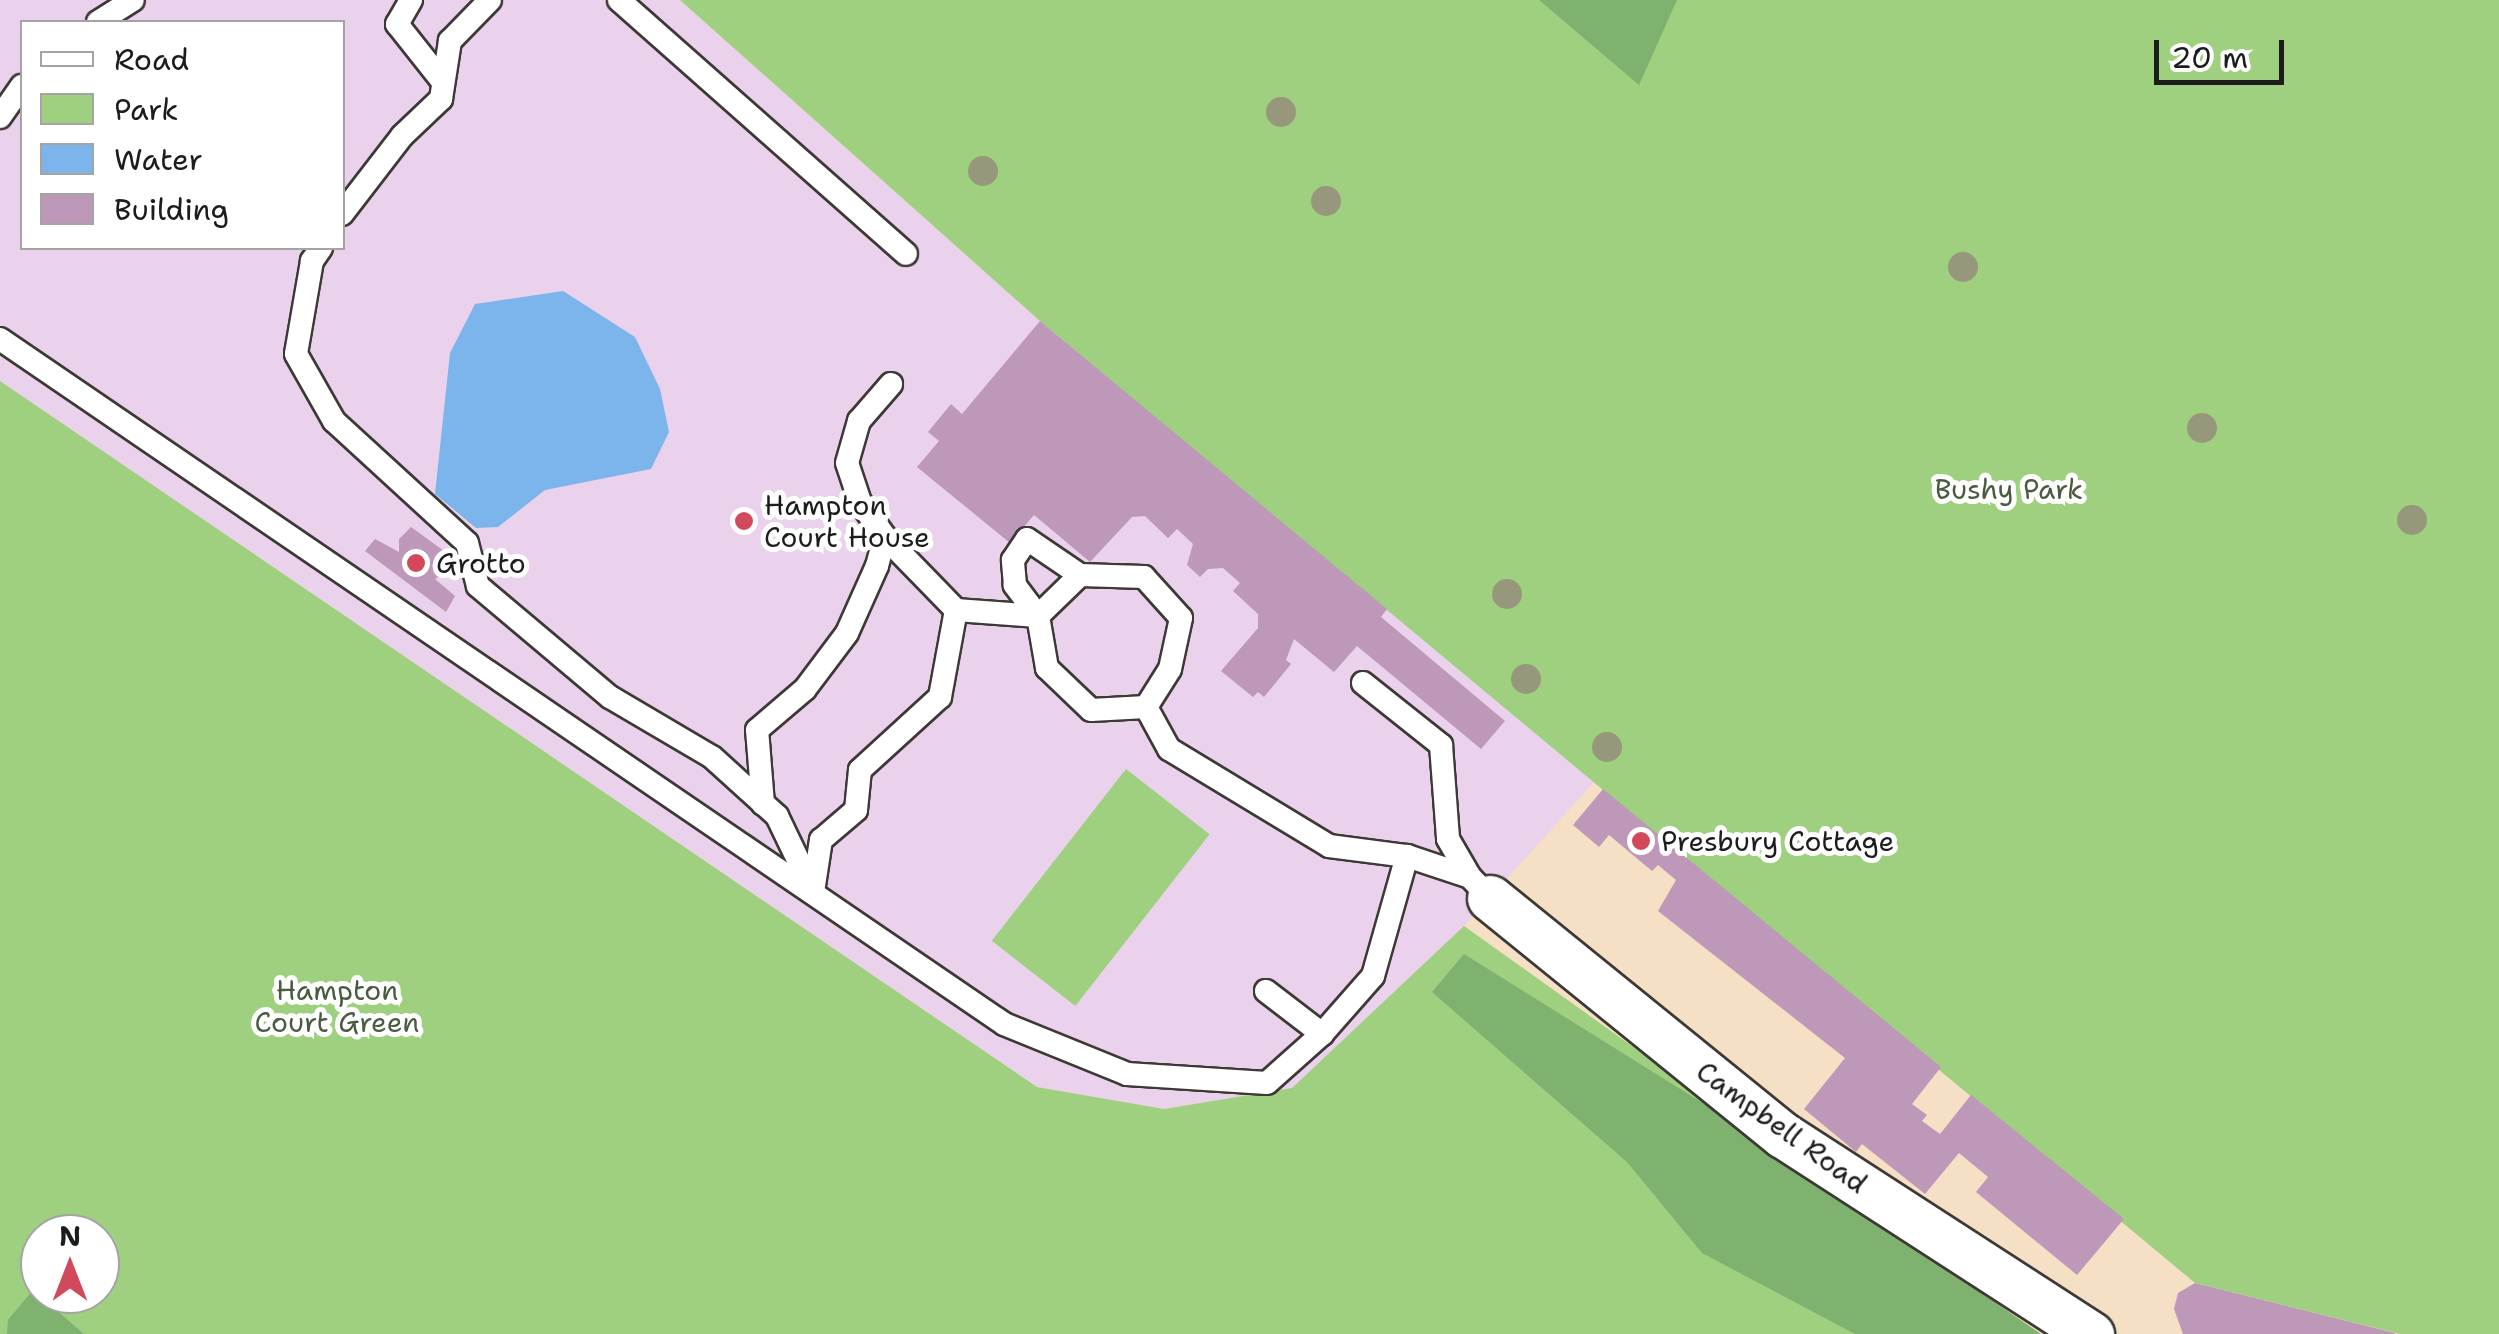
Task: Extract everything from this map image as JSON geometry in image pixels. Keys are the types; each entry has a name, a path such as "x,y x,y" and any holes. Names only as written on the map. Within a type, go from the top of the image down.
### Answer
{"street":[{"name":"Campbell Road","path":"1480,888 1783,1135 2091,1334"}],"lane":[{"path":"101,20 133,0"},
{"path":"411,0 397,24 443,82"},
{"path":"345,210 402,136 441,99 450,41 490,0"},
{"path":"619,0 906,254"},
{"path":"0,117 20,89"},
{"path":"320,250 312,261 296,354 334,421 467,543 478,586 610,697 712,757 777,816 813,892"},
{"path":"0,340 1004,1024 1127,1074 1267,1083 1322,1034 1374,976 1407,856"},
{"path":"892,384 859,421 847,463 860,502 885,538 956,610 1038,616 1080,575"},
{"path":"763,804 757,730 804,689 847,634 885,538"},
{"path":"1027,539 1080,575 1144,578 1181,618 1170,669 1146,707 1091,710 1047,668 1038,616 1015,586 1014,560 1027,539"},
{"path":"813,892 821,840 856,810 860,770 940,697 956,610"},
{"path":"1364,683 1441,745 1448,839 1480,888"},
{"path":"1146,707 1168,749 1329,846 1407,856 1480,888"},
{"path":"1266,991 1322,1034"}],"shaded area":[{"name":"Hampton Court House","path":"0,0 680,0 1040,321 1596,780 1464,926 1292,1088 1164,1109 1037,1087 0,381"}],"green space":[{"name":"Bushy Park","path":"680,0 2499,0 2499,1334 2400,1334 2195,1283 1040,321"},
{"path":"1539,0 1677,0 1639,85"},
{"name":"Hampton Court Green","path":"0,381 1037,1087 1164,1109 1292,1088 1464,926 2035,1334 0,1334"},
{"path":"1126,769 1210,834 1075,1006 992,941"},
{"path":"1464,954 1733,1122 2041,1334 1855,1334 1702,1253 1627,1162 1432,992"},
{"path":"20,1306 20,1314 61,1314 84,1334 7,1334 8,1320"}],"water":[{"path":"563,291 635,337 660,389 669,432 651,469 545,490 498,527 476,528 435,494 450,353 475,304"}],"building":[{"path":"1040,321 1387,609 1381,617 1505,721 1481,749 1357,646 1334,672 1294,639 1286,660 1291,664 1264,697 1258,692 1253,697 1221,671 1258,628 1258,614 1233,591 1240,583 1223,568 1208,569 1200,577 1187,565 1193,544 1177,529 1168,538 1145,516 1132,517 1090,562 1034,515 1010,543 917,467 939,441 928,432 951,404 962,414"},
{"name":"Grotto","path":"411,527 451,556 450,570 435,579 455,596 446,612 365,551 375,539 399,552 399,539"},
{"path":"1603,789 1941,1067 1912,1104 1927,1115 1922,1121 1940,1134 1971,1095 2124,1219 2077,1275 1976,1192 1988,1177 1959,1153 1925,1194 1862,1144 1856,1152 1804,1109 1845,1058 1658,911 1676,880 1658,865 1652,871 1609,835 1599,847 1573,825"},
{"path":"2195,1283 2395,1334 2183,1334 2174,1309 2178,1293"}],"place":[{"name":"Hampton Court House","path":"744,521"},
{"name":"Grotto","path":"416,563"},
{"name":"Presbury Cottage","path":"1641,841"}]}
